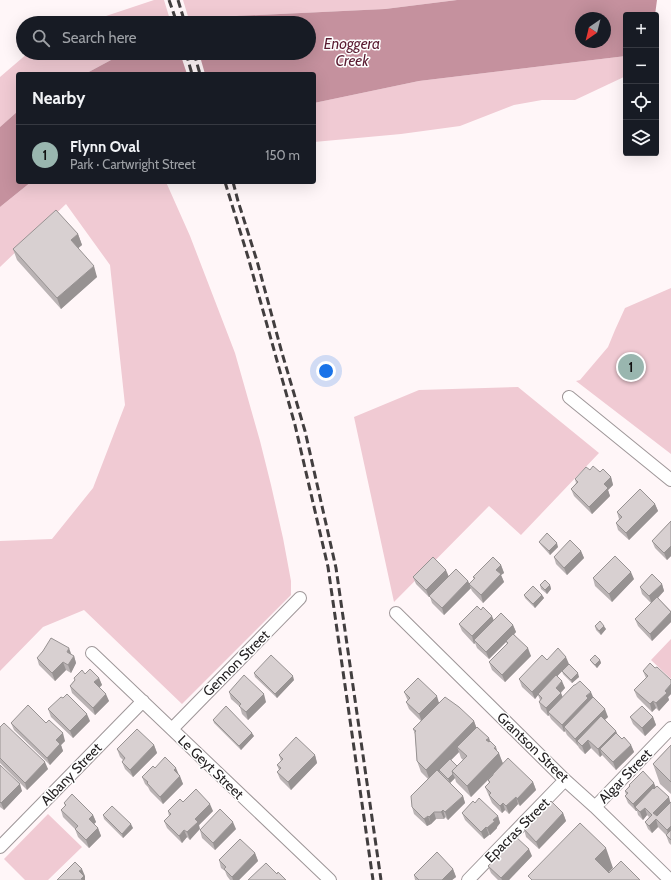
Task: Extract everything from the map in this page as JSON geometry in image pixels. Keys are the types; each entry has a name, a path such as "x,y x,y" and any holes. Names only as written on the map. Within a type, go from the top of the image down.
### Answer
{"street":[{"path":"569,397 671,480"},
{"name":"Gennon Street","path":"172,729 300,598"},
{"name":"Grantson Street","path":"396,613 565,780 670,880"},
{"name":"Le Geyt Street","path":"92,653 330,880"},
{"name":"Albany Street","path":"0,847 143,701"},
{"name":"Algar Street","path":"595,807 671,728"},
{"name":"Epacras Street","path":"468,880 565,780"}],"shaded area":[{"path":"154,0 164,0 169,16 106,16"},
{"path":"183,0 457,0 385,9 238,16 188,16"},
{"path":"623,56 623,77 575,100 542,100 514,105 460,126 401,134 316,142 316,103 419,81"},
{"path":"20,60 111,60 89,72 16,72 16,113 0,127 0,77"},
{"path":"29,184 167,184 190,236 235,353 271,485 291,581 291,595 182,704 84,610 43,627 0,671 0,541 52,539 93,488 125,405 110,265 66,204 0,267 0,207"},
{"path":"671,288 671,454 576,381 580,380 608,347 625,308"},
{"path":"518,387 599,453 521,535 489,506 394,602 354,417 419,390"},
{"path":"671,639 671,679 651,660"},
{"path":"48,814 82,847 48,880 25,880 4,859"}],"water":[{"name":"Enoggera Creek","path":"457,0 671,0 659,12 623,12 623,56 419,81 316,103 316,72 89,72 111,60 316,60 316,16 237,16 385,9"},
{"path":"16,113 16,184 29,184 0,207 0,127"}],"pier":[{"path":"657,0 671,0 671,51 659,53 659,12 655,12"},
{"path":"182,60 201,60 204,72 186,72"}],"building":[{"path":"56,210 78,234 71,240 94,266 57,298 13,249"},
{"path":"593,466 600,472 603,469 611,477 604,484 608,488 589,507 571,489 578,482 575,479 586,467 590,470"},
{"path":"640,489 655,504 626,533 616,523 622,517 617,512"},
{"path":"671,521 671,546 664,553 652,541"},
{"path":"547,533 557,543 549,551 539,542"},
{"path":"570,540 581,551 564,568 554,557"},
{"path":"615,556 631,572 609,594 593,578"},
{"path":"433,557 446,570 426,590 413,577"},
{"path":"493,557 501,565 496,570 501,574 481,595 469,584 475,578 473,577"},
{"path":"456,569 468,581 442,608 429,596"},
{"path":"652,574 662,584 649,596 640,587"},
{"path":"545,580 550,585 545,590 540,585"},
{"path":"533,586 542,595 533,604 524,595"},
{"path":"657,597 671,612 650,634 635,619"},
{"path":"477,606 481,610 483,607 492,616 472,636 459,624"},
{"path":"501,613 513,625 486,652 474,640"},
{"path":"600,621 604,626 599,631 595,626"},
{"path":"513,634 528,648 502,675 489,662 508,643 506,641"},
{"path":"51,638 69,648 67,652 74,656 68,665 63,662 52,673 37,658"},
{"path":"558,648 566,657 532,692 519,679 542,655 547,660"},
{"path":"271,655 293,676 275,694 254,673"},
{"path":"595,655 600,660 595,665 590,660"},
{"path":"650,663 655,668 657,667 671,680 671,684 665,691 667,693 656,703 653,701 650,704 634,690 648,676 643,671"},
{"path":"569,664 578,673 571,680 562,671"},
{"path":"90,669 99,678 94,682 106,694 93,708 70,686 75,680 74,678 82,670 85,674"},
{"path":"244,675 264,694 246,712 239,706 241,704 229,692"},
{"path":"556,675 562,681 556,688 561,693 546,708 539,702 542,698 538,694"},
{"path":"418,678 437,696 419,714 406,702 410,698 404,692"},
{"path":"580,681 591,692 586,696 588,698 562,725 548,712 574,685"},
{"path":"67,694 87,714 70,731 48,709 61,697 63,698"},
{"path":"445,697 459,707 474,721 426,770 417,761 416,731 413,729"},
{"path":"593,697 605,709 575,739 564,727"},
{"path":"28,705 46,723 49,720 63,733 56,740 60,744 47,758 11,723"},
{"path":"226,706 252,733 239,746 213,720"},
{"path":"642,706 653,717 642,728 630,717"},
{"path":"601,716 616,731 598,749 588,740 582,746 577,741"},
{"path":"4,723 45,762 25,783 0,758 0,727"},
{"path":"477,727 489,738 486,740 489,742 490,741 496,747 494,748 499,753 467,786 452,771 467,756 457,747"},
{"path":"137,729 154,745 130,770 122,762 125,758 117,749"},
{"path":"616,733 622,739 624,737 631,745 613,762 600,749"},
{"path":"296,737 315,755 288,782 277,772 281,768 277,765 283,759 279,755"},
{"path":"671,745 671,782 653,764"},
{"path":"165,757 176,768 174,770 180,776 160,797 142,777 153,766 155,768"},
{"path":"508,758 533,782 517,799 516,797 506,806 503,803 500,806 489,795 491,793 485,787 490,782 488,780"},
{"path":"450,759 457,766 452,771 453,774 448,779 439,770"},
{"path":"0,765 20,784 1,803 0,802"},
{"path":"437,770 463,796 445,812 443,810 441,812 434,812 429,817 428,816 424,819 412,807 411,796"},
{"path":"643,771 654,783 633,804 625,796 628,793 625,791"},
{"path":"657,786 669,797 653,813 657,816 671,802 671,826 667,830 656,819 649,826 645,822 652,815 645,808 640,812 635,807 653,788 654,789"},
{"path":"196,789 210,804 195,819 198,822 187,832 184,830 179,836 164,821 171,814 168,811 180,799 183,802"},
{"path":"72,794 93,815 89,819 98,828 86,840 75,829 78,826 61,810 66,805 64,803"},
{"path":"479,798 498,816 493,820 495,821 481,832 462,813 473,801 475,803"},
{"path":"551,801 563,813 536,842 524,829"},
{"path":"112,806 131,824 122,834 103,815"},
{"path":"220,809 233,822 213,843 200,830"},
{"path":"580,823 606,848 595,859 609,873 621,861 640,880 532,880 528,876"},
{"path":"671,830 671,840 666,835"},
{"path":"516,837 529,849 501,878 488,866"},
{"path":"240,839 255,853 232,877 224,869 226,867 219,860"},
{"path":"437,852 453,869 442,880 419,880 414,875"},
{"path":"75,862 82,869 79,871 84,876 81,879 83,880 57,880"},
{"path":"266,863 277,874 278,872 286,880 248,880"}],"railway":[{"path":"169,0 175,16"},
{"path":"178,0 183,16"},
{"path":"188,60 191,72"},
{"path":"196,60 199,72"},
{"path":"226,184 248,257 295,425 328,567 373,880"},
{"path":"234,184 305,431 336,568 381,880"}],"place":[{"name":"Flynn Oval","path":"631,367"}]}
